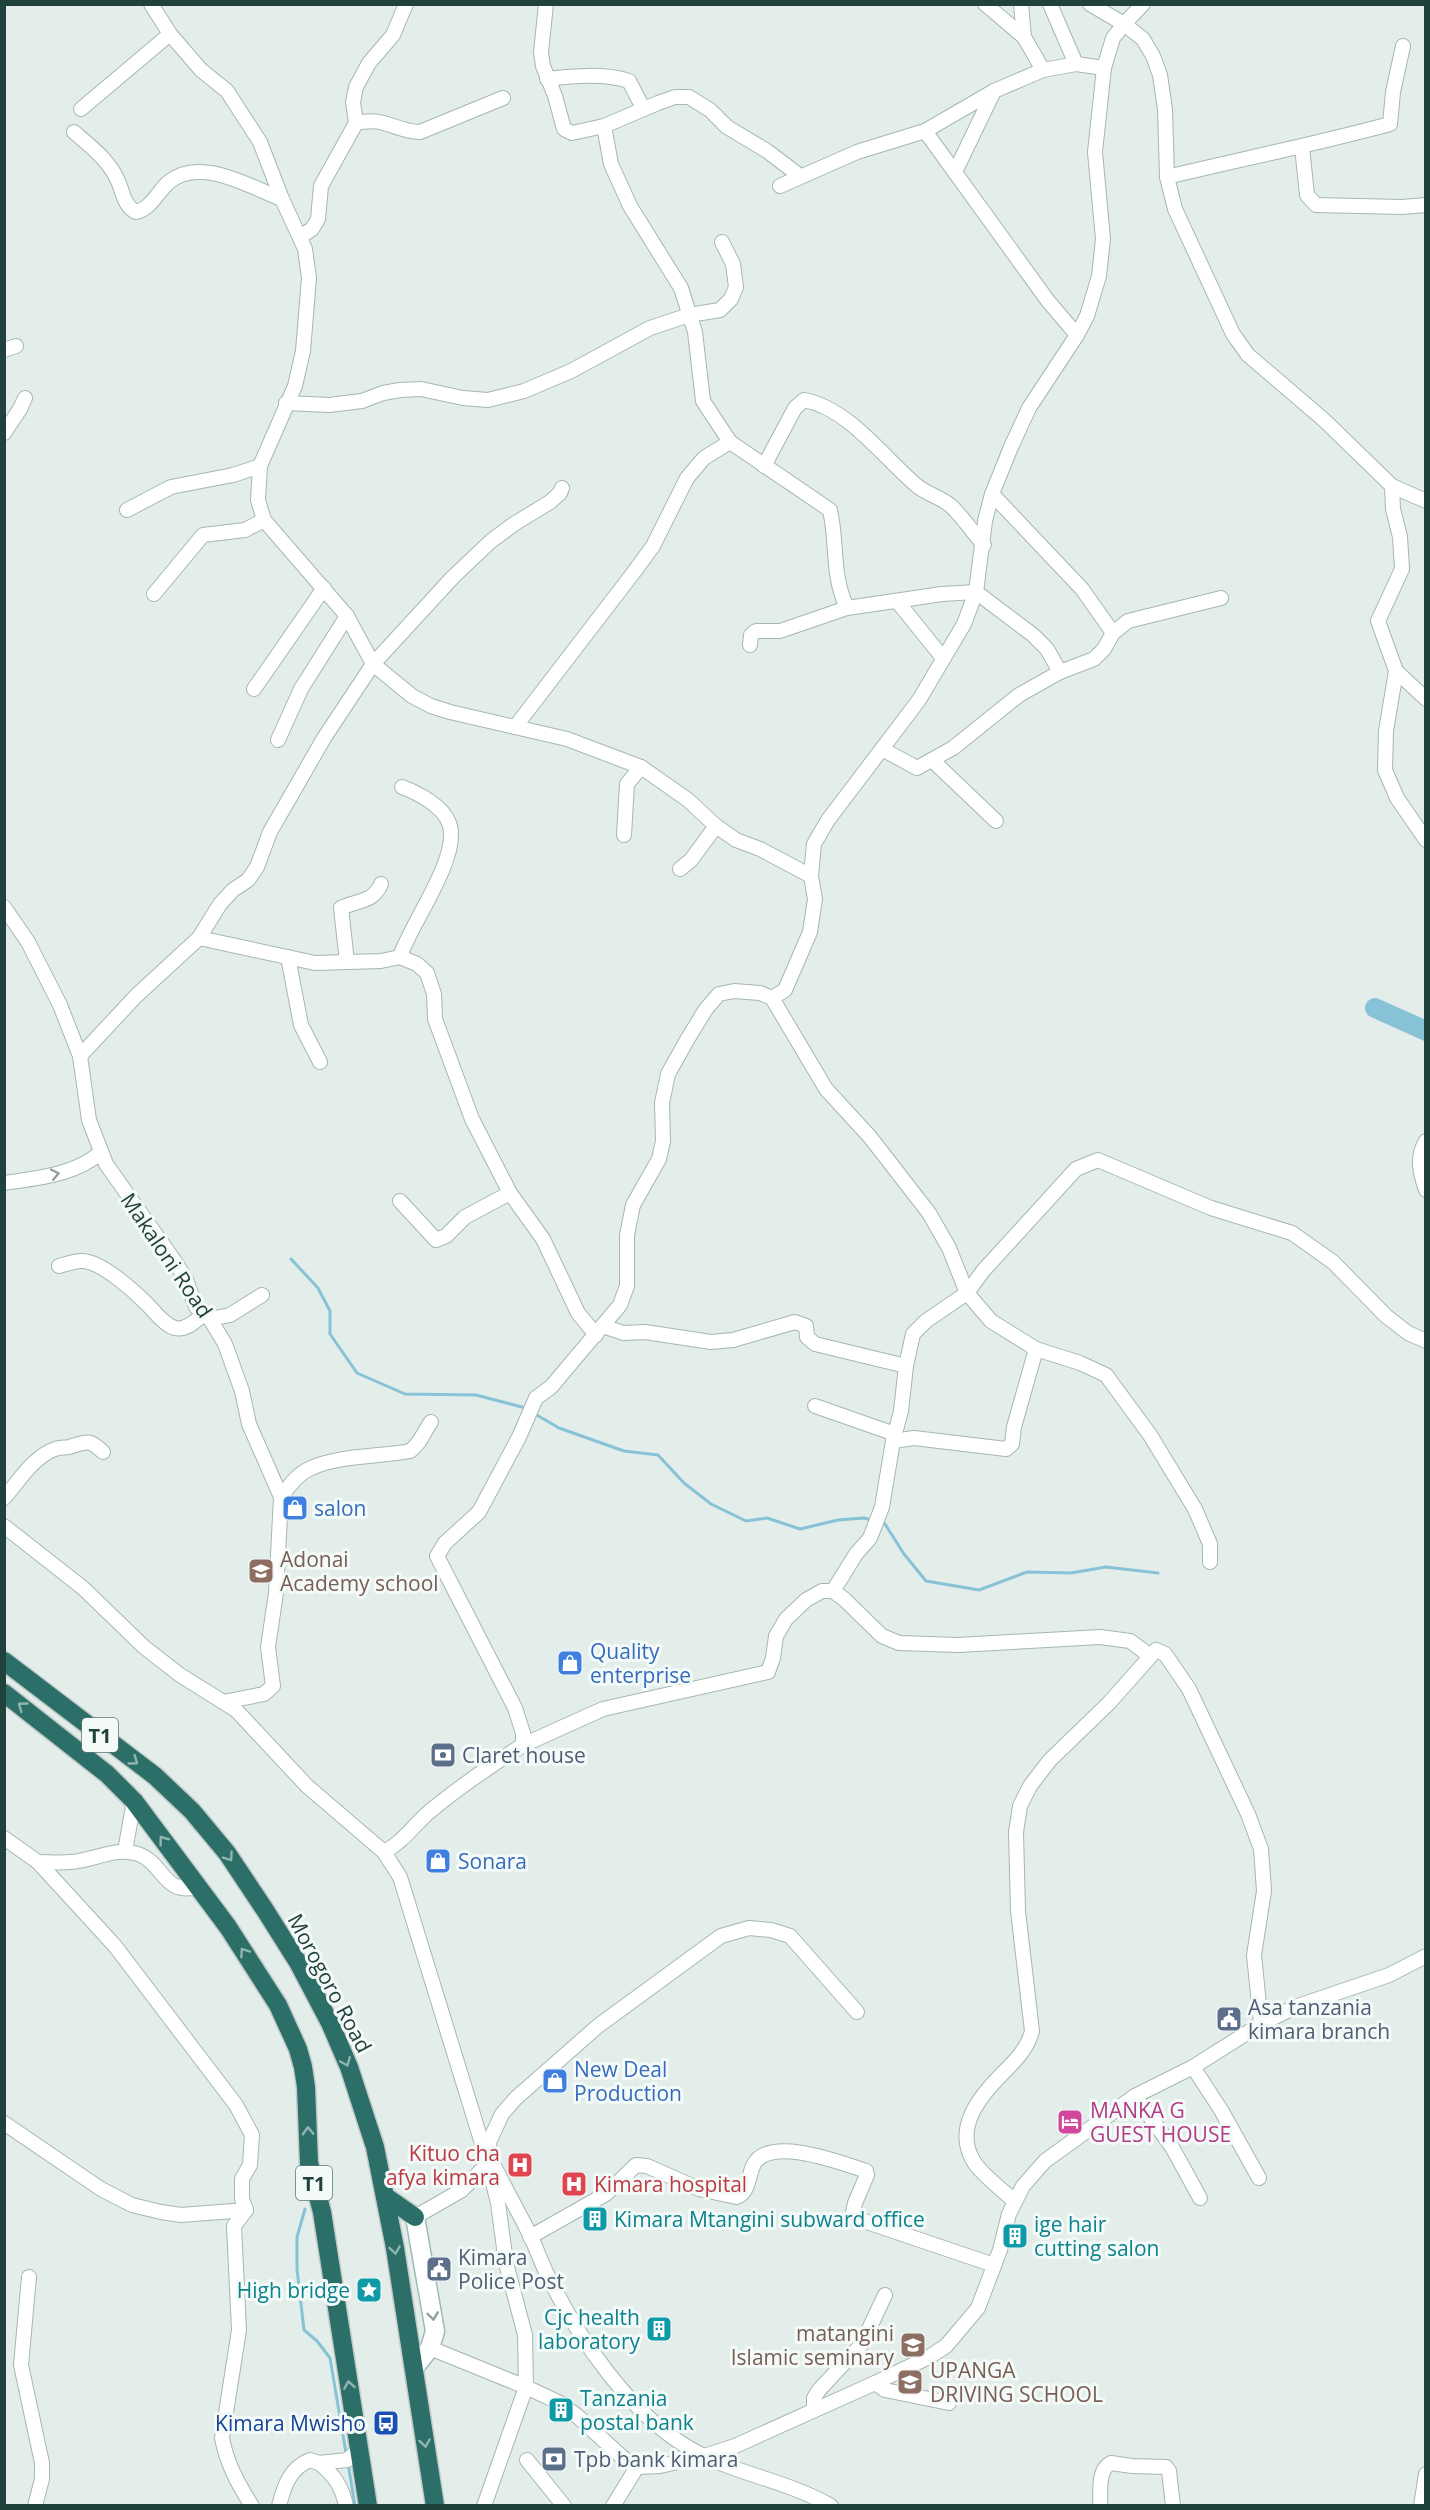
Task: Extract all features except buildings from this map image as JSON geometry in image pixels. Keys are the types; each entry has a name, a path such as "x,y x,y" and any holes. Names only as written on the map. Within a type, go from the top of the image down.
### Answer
{"highway":[{"name":"Morogoro Road","path":"4,1661 155,1776 192,1811 227,1853 299,1964 330,2023 375,2147 414,2368 435,2505"},
{"name":"T1","path":"4,1694 107,1774 134,1802 228,1927 278,2004 298,2049 306,2086 309,2163 322,2212 368,2505"},
{"path":"385,2196 415,2217"}],"street":[{"path":"151,4 170,34 201,70 227,91 260,142 282,199 305,249 309,278 303,351 295,386 260,466 258,500 264,520 347,616 373,664 412,696 431,706 567,739 641,767 687,800 716,826 736,840 760,849 811,876"},
{"path":"300,237 312,229 318,219 321,186 356,123 353,102 356,87 369,63 393,35 406,4"},
{"path":"546,4 541,52 547,79 567,132 604,126 643,108 675,97 689,98 710,110 727,127 766,151 800,176"},
{"path":"985,4 1024,37 1042,70"},
{"path":"1021,4 1024,37"},
{"path":"1050,4 1076,64"},
{"path":"1090,4 1124,24 1143,39 1160,75 1165,110 1167,177 1174,209 1233,334 1248,356 1324,420 1392,486 1425,501"},
{"path":"772,998 785,990 810,932 815,899 811,876 814,844 828,820 919,700 964,624 975,592 984,545 985,521 992,494 1029,408 1087,316 1099,276 1103,239 1095,152 1104,68 1113,38 1143,4"},
{"path":"81,109 170,34"},
{"path":"1167,177 1269,152 1302,147 1390,124 1393,92 1403,45"},
{"path":"780,186 857,152 925,131 994,91 1042,70 1076,64 1104,68"},
{"path":"547,79 566,76 619,78 629,81 643,108"},
{"path":"955,172 994,91"},
{"path":"356,123 372,119 406,131 420,132 503,98"},
{"path":"604,126 611,165 630,206 681,288 695,332 703,401 730,442 830,510 834,529 835,569 839,590 847,608"},
{"path":"925,131 1048,301 1077,335"},
{"path":"74,132 109,166 125,201 131,210 136,212 143,211 168,182 181,174 200,171 223,176 282,199"},
{"path":"1302,147 1307,195 1316,204 1402,207 1425,205"},
{"path":"286,403 340,404 362,401 383,393 400,390 421,389 463,398 488,400 524,391 571,371 650,328 689,315 720,310 732,298 736,287 733,264 722,242"},
{"path":"4,433 17,415 25,398"},
{"path":"764,466 795,408 804,400 815,402 838,415 890,459 917,486 951,506 984,545"},
{"path":"514,727 653,546 687,478 704,458 730,442"},
{"path":"127,510 171,488 233,475 260,466"},
{"path":"1392,486 1393,509 1402,551 1402,569 1377,621 1396,670 1425,699"},
{"path":"80,1056 136,996 199,938 220,904 233,890 248,880 257,867 270,832 324,738 373,664 478,553 514,524 550,502 560,493 561,488"},
{"path":"992,494 1082,589 1113,633"},
{"path":"154,594 203,536 245,530 264,520"},
{"path":"254,689 324,588"},
{"path":"750,645 751,635 756,631 780,631 847,608 942,594 975,592 1033,635 1047,649 1060,672"},
{"path":"882,749 917,768 933,761 953,748 1019,695 1060,672 1094,659 1104,649 1113,633 1128,621 1221,598"},
{"path":"897,601 943,658"},
{"path":"278,740 301,689 347,616"},
{"path":"1396,670 1386,731 1385,770 1397,798 1425,840"},
{"path":"933,761 996,821"},
{"path":"624,835 627,784 641,767"},
{"path":"400,957 448,854 450,825 444,814 426,799 402,787"},
{"path":"680,869 691,861 716,826"},
{"path":"347,962 339,911 341,908 371,899 381,884"},
{"name":"Makaloni Road","path":"4,907 28,942 80,1056 89,1120 106,1164 176,1263 186,1280 196,1307 210,1320 232,1359 249,1424 281,1497"},
{"path":"199,938 315,963 381,961 400,957 417,964 427,973 434,994 435,1019 450,1065 472,1119 510,1194 543,1239 578,1313 600,1330 623,1333 645,1332 711,1341 733,1340 795,1322 806,1326 807,1337 815,1344 906,1366"},
{"path":"288,957 302,1025 320,1062"},
{"path":"523,1745 523,1733 515,1707 437,1556 445,1543 479,1512 519,1437 536,1398 551,1387 620,1305 627,1286 627,1234 633,1205 659,1159 663,1141 662,1103 668,1074 706,1009 719,994 734,991 760,993 772,998 826,1089 870,1137 929,1213 949,1248 968,1293 991,1321 1036,1349 1080,1363 1106,1375 1150,1435 1195,1509 1210,1544 1210,1563"},
{"path":"1425,1141 1419,1168 1425,1190"},
{"path":"4,1183 63,1172 80,1166 101,1152"},
{"path":"833,1591 856,1554 870,1538 882,1507 902,1401 906,1366 914,1334 926,1321 968,1293 983,1271 1076,1169 1098,1160 1211,1208 1292,1233 1333,1262 1386,1316 1408,1333 1425,1341"},
{"path":"400,1201 436,1240 446,1236 465,1217 510,1194"},
{"path":"59,1266 83,1260 109,1272 134,1291 174,1328 230,1315 262,1295"},
{"path":"815,1406 894,1437 1006,1449 1012,1444 1014,1427 1036,1349"},
{"path":"223,1702 264,1694 273,1686 268,1647 276,1593 281,1497 292,1482 306,1470 323,1463 410,1451 418,1446 423,1432 431,1422"},
{"path":"4,1498 35,1461 57,1448 69,1447 82,1442 93,1443 103,1452"},
{"path":"4,1526 83,1588 144,1647 248,1722 261,1739 307,1786 384,1852 400,1877 489,2162 498,2203 506,2263 525,2335 526,2387 484,2505"},
{"path":"384,1852 397,1846 425,1815 467,1780 523,1745 603,1709 768,1672 773,1658 776,1636 786,1619 806,1600 822,1591 833,1591 882,1636 899,1643 958,1645 1100,1637 1130,1641 1149,1655"},
{"path":"1014,2201 974,2161 967,2139 967,2130 968,2120 980,2100 1021,2053 1032,2031 1018,1911 1015,1851 1020,1806 1030,1786 1050,1760 1109,1703 1149,1655 1156,1650 1163,1652 1179,1672 1257,1835 1265,1879 1254,1955 1261,2024"},
{"path":"125,1851 134,1802"},
{"path":"4,1838 38,1862 115,1946 236,2105 252,2135 250,2165 242,2179 242,2199 246,2210"},
{"path":"38,1862 70,1862 125,1851 140,1854 173,1887 186,1890 198,1887"},
{"path":"831,2505 798,2488 727,2467 704,2456 666,2432 633,2402 594,2354 551,2284 530,2236 489,2162 488,2150 502,2114 516,2098 598,2026 721,1936 749,1928 771,1930 790,1936 857,2012"},
{"path":"430,2348 526,2387 568,2409 622,2457 637,2467 660,2466 704,2456 760,2436 929,2357 956,2336 978,2308 1014,2201 1023,2186 1046,2161 1135,2096 1193,2067 1261,2024 1295,2007 1389,1975 1425,1956"},
{"path":"1193,2067 1221,2110 1259,2178"},
{"path":"1135,2096 1172,2147 1200,2198"},
{"path":"4,2123 92,2184 132,2205 181,2215 246,2210"},
{"path":"530,2236 606,2194 636,2165 647,2166 716,2194 736,2197 744,2191 757,2159 767,2153 777,2152 813,2155 866,2171 867,2175 852,2211 854,2219 994,2265"},
{"path":"414,2368 430,2348 434,2337 435,2321 415,2217 462,2190 489,2162"},
{"path":"246,2210 234,2226 239,2330 222,2438 225,2454 237,2482 252,2505"},
{"path":"29,2277 21,2365 42,2463 42,2479 35,2505"},
{"path":"814,2409 814,2398 819,2390 862,2344 885,2295"},
{"path":"875,2383 885,2390 949,2403"},
{"path":"319,2463 347,2460 359,2450"},
{"path":"279,2505 284,2486 291,2473 301,2463 310,2460 319,2463 334,2475 346,2505"},
{"path":"527,2460 564,2505"},
{"path":"1100,2505 1101,2473 1107,2464 1118,2463 1168,2469 1173,2505"},
{"path":"613,2505 637,2467"},
{"path":"1421,2505 1425,2474"}],"waterway":[{"path":"1375,1008 1426,1031"},
{"path":"291,1259 318,1288 330,1311 330,1334 357,1373 405,1394 476,1395 522,1407"},
{"path":"535,1414 559,1428 624,1451 658,1455 684,1483 711,1504 746,1521 767,1518 800,1529 838,1520 864,1518 871,1520"},
{"path":"880,1522 885,1524 904,1554 926,1581 979,1590 1027,1572 1071,1573 1106,1567 1158,1573"},
{"path":"305,2209 297,2237 297,2269 304,2330 317,2341 330,2358 346,2453"},
{"path":"348,2463 355,2506"}],"place":[{"name":"salon","path":"295,1508"},
{"name":"Adonai Academy school","path":"261,1571"},
{"name":"Quality enterprise","path":"570,1663"},
{"name":"Claret house","path":"443,1755"},
{"name":"Sonara","path":"438,1861"},
{"name":"Asa tanzania kimara branch","path":"1229,2019"},
{"name":"New Deal Production","path":"555,2081"},
{"name":"MANKA G GUEST HOUSE","path":"1070,2122"},
{"name":"Kituo cha afya kimara","path":"520,2165"},
{"name":"Kimara hospital","path":"574,2184"},
{"name":"Kimara Mtangini subward office","path":"595,2219"},
{"name":"ige hair cutting salon","path":"1015,2236"},
{"name":"Kimara Police Post","path":"439,2269"},
{"name":"High bridge","path":"369,2290"},
{"name":"Cjc health laboratory","path":"659,2329"},
{"name":"matangini Islamic seminary","path":"913,2345"},
{"name":"UPANGA DRIVING SCHOOL","path":"910,2382"},
{"name":"Tanzania postal bank","path":"561,2410"},
{"name":"Kimara Mwisho","path":"386,2423"},
{"name":"Tpb bank kimara","path":"554,2459"}]}
